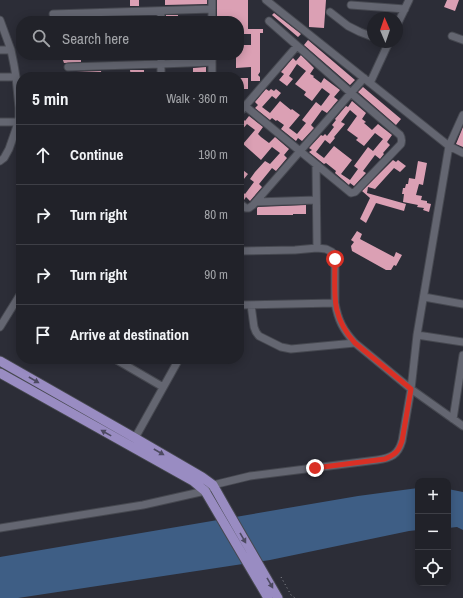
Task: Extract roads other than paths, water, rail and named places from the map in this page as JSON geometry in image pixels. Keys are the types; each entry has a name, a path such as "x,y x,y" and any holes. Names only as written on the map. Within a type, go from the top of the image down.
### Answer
{"main road":[{"path":"0,361 214,485 278,598"},
{"path":"0,373 193,481 205,491 268,598"}],"street":[{"path":"212,0 212,16"},
{"path":"266,0 449,146 463,153"},
{"path":"403,12 409,0"},
{"path":"351,5 405,8"},
{"path":"53,14 212,9"},
{"path":"161,11 161,16"},
{"path":"330,12 348,26 367,35"},
{"path":"0,20 11,50 16,77 0,77"},
{"path":"269,21 400,135 402,139 401,144 353,193 349,192 246,106 297,46"},
{"path":"452,36 463,40"},
{"path":"370,83 385,48"},
{"path":"0,50 11,50"},
{"path":"161,60 161,72"},
{"path":"68,67 161,64 202,60"},
{"path":"212,60 212,72"},
{"path":"244,207 249,208 256,202 364,78"},
{"path":"0,528 143,504 205,491 214,485 250,476 385,459 394,455 399,450 402,441 411,389 417,335 449,146 463,115"},
{"path":"0,122 16,122"},
{"path":"0,161 4,158 8,149 16,125"},
{"path":"0,149 8,149"},
{"path":"316,165 317,248"},
{"path":"256,202 316,200"},
{"path":"244,251 317,248 326,249 332,252 335,259 335,302 337,315 347,334 355,343 411,389 463,426"},
{"path":"424,297 463,304"},
{"path":"244,306 335,302"},
{"path":"251,305 256,332 259,336 281,347 291,349 355,343"},
{"path":"0,327 16,306"},
{"path":"417,335 463,342"},
{"path":"453,419 463,355"},
{"path":"123,364 163,388"},
{"path":"135,438 176,364"}],"water":[{"path":"415,488 415,530 270,560 18,598 0,598 0,557 358,496"},
{"path":"451,490 463,492 463,530 457,527 451,528"}]}
